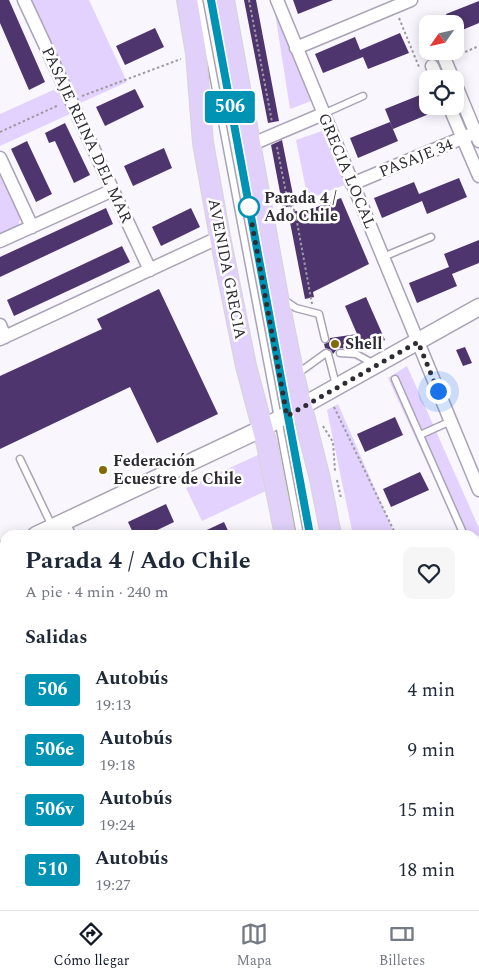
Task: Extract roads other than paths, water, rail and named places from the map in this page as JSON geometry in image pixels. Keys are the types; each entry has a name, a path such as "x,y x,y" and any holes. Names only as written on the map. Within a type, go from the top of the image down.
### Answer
{"main road":[{"name":"AVENIDA GRECIA","path":"186,0 196,53 203,143 246,366 282,418 320,479 329,530"},
{"name":"AVENIDA GRECIA","path":"224,0 294,376 282,418 285,530"}],"street":[{"name":"PASAJE REINA DEL MAR","path":"24,0 150,270"},
{"name":"GRECIA LOCAL","path":"277,0 479,490"},
{"path":"296,48 411,0"},
{"path":"445,60 449,70"},
{"path":"432,66 434,70"},
{"path":"464,103 478,135"},
{"path":"250,145 323,114"},
{"path":"453,115 479,176"},
{"name":"PASAJE 34","path":"352,184 463,138 478,135"},
{"path":"0,158 32,227"},
{"path":"0,241 112,190"},
{"path":"2,334 150,270 220,237"},
{"path":"62,528 282,418 479,307"}],"lane":[{"path":"199,0 282,418 309,530"},
{"path":"211,0 299,530"},
{"path":"323,114 363,96"},
{"path":"383,257 431,238"},
{"path":"278,297 296,308 319,314 325,339"},
{"path":"340,353 356,354 377,365"},
{"path":"294,376 327,354 337,388"},
{"path":"396,380 462,530"},
{"path":"420,435 451,421"},
{"path":"20,459 62,528"}],"place":[{"name":"Parada 4 / Ado Chile","path":"249,207"},
{"name":"Shell","path":"335,344"},
{"name":"Federación Ecuestre de Chile","path":"103,470"}]}
